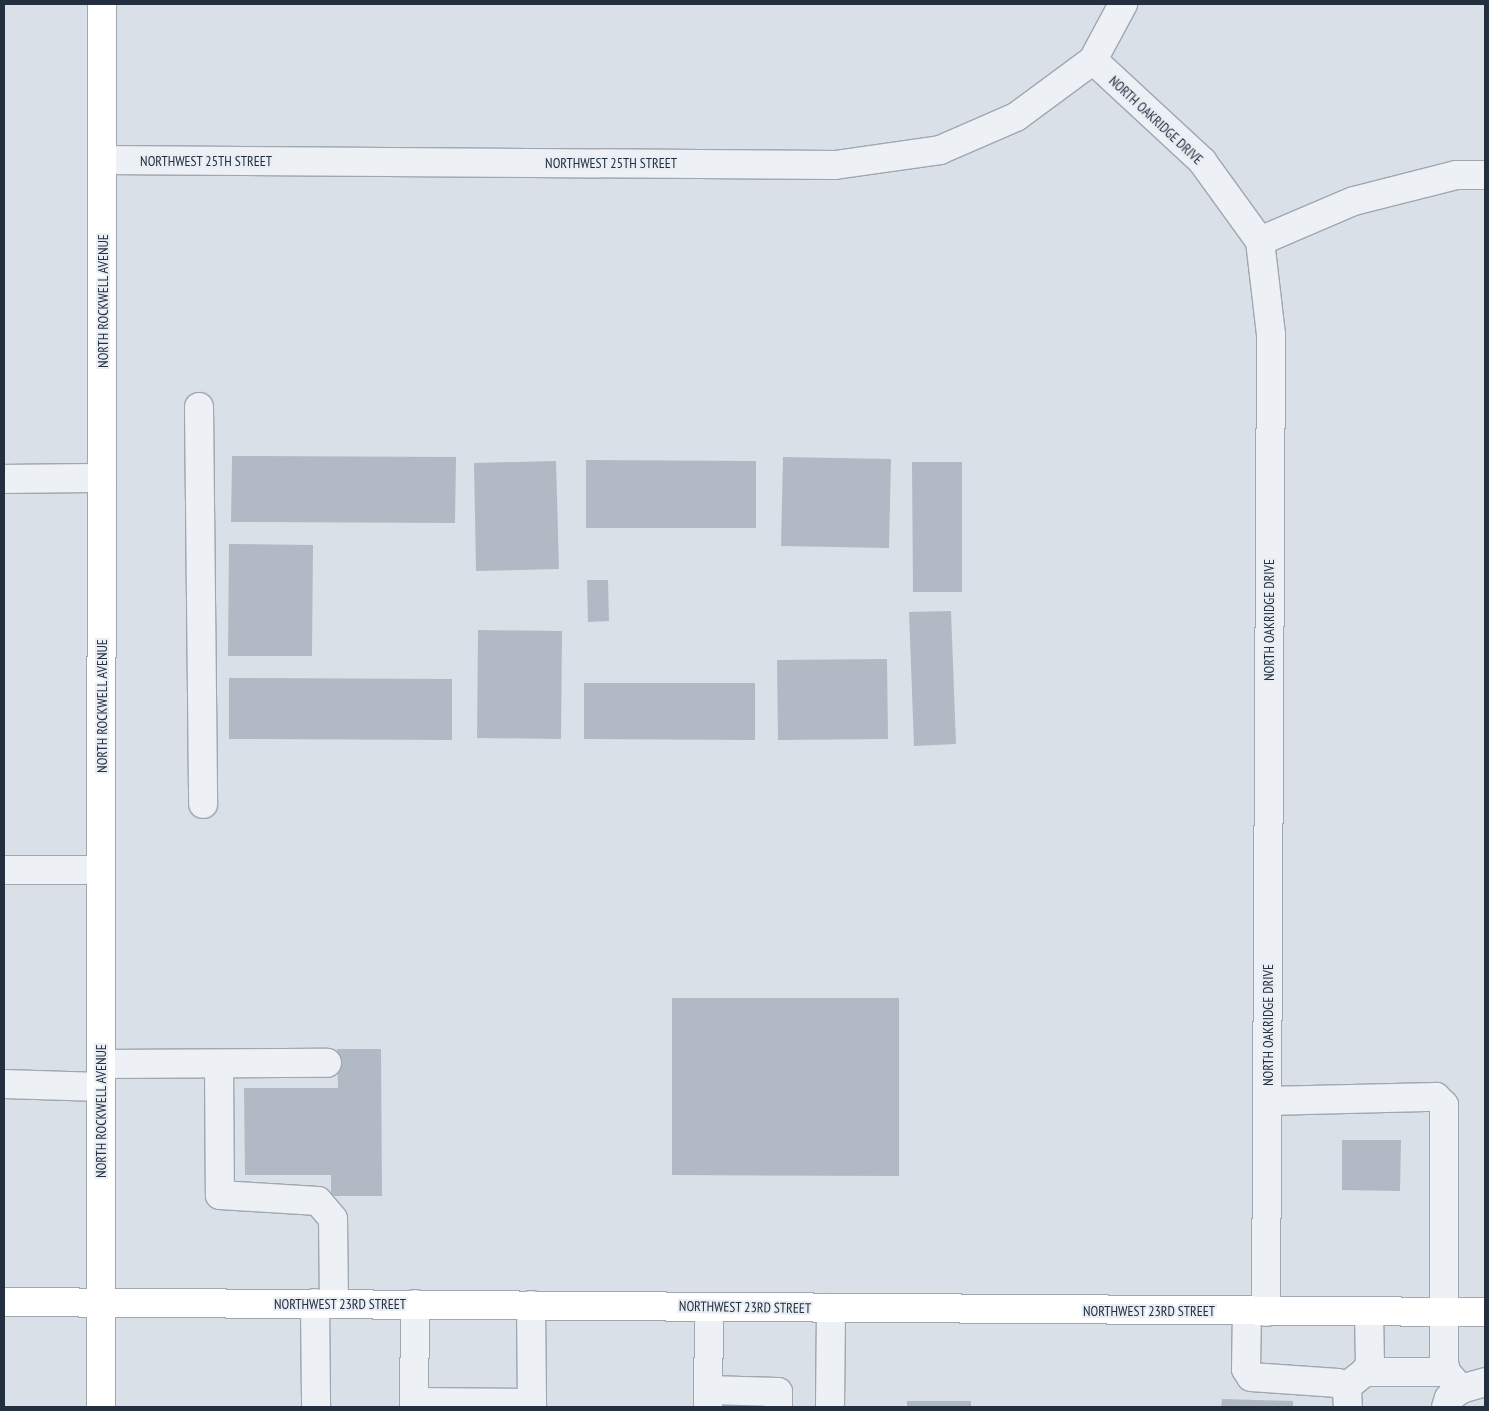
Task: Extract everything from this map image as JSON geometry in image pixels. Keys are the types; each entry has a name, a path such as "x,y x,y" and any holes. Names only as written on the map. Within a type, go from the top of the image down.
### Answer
{"main road":[{"name":"NORTH ROCKWELL AVENUE","path":"101,1407 102,4"},
{"name":"NORTHWEST 23RD STREET","path":"4,1302 1257,1312 1485,1312"}],"street":[{"path":"1092,60 1123,4"},
{"name":"NORTHWEST 25TH STREET","path":"103,160 835,164 940,150 1016,118 1092,60"},
{"name":"NORTH OAKRIDGE DRIVE","path":"1092,60 1202,161 1260,240 1271,334 1267,1101 1257,1312 1246,1369 1251,1377 1338,1383 1353,1389"},
{"path":"1260,240 1354,201 1456,175 1485,174"},
{"path":"199,407 203,804"},
{"path":"4,479 102,478"},
{"path":"4,870 102,870"},
{"path":"4,1084 220,1064 327,1063"},
{"path":"220,1064 220,1195 318,1201 333,1219 316,1407"},
{"path":"1267,1101 1436,1097 1444,1106 1445,1313 1459,1387 1353,1389"},
{"path":"415,1304 414,1405 532,1405 531,1305"},
{"path":"710,1307 708,1399 778,1392 778,1407"},
{"path":"830,1407 831,1308"},
{"path":"1353,1389 1370,1364 1369,1312"}],"building":[{"path":"232,456 456,457 455,523 231,522"},
{"path":"783,457 891,459 889,548 781,546"},
{"path":"586,460 756,461 756,528 586,528"},
{"path":"556,461 559,569 476,571 474,463"},
{"path":"912,462 962,462 962,592 913,592"},
{"path":"229,544 313,545 312,656 228,656"},
{"path":"587,580 608,580 609,621 588,622"},
{"path":"951,611 956,744 914,746 909,612"},
{"path":"478,630 562,631 561,739 477,738"},
{"path":"887,659 888,739 778,740 777,660"},
{"path":"229,678 452,679 452,740 229,739"},
{"path":"584,683 755,683 755,740 584,739"},
{"path":"672,998 899,998 899,1176 672,1175"},
{"path":"337,1049 381,1049 382,1196 331,1196 331,1175 245,1175 244,1088 338,1088"},
{"path":"1342,1140 1401,1140 1400,1191 1342,1190"},
{"path":"1222,1399 1293,1401 1293,1407 1221,1407"},
{"path":"907,1401 971,1401 971,1407 907,1407"}]}
